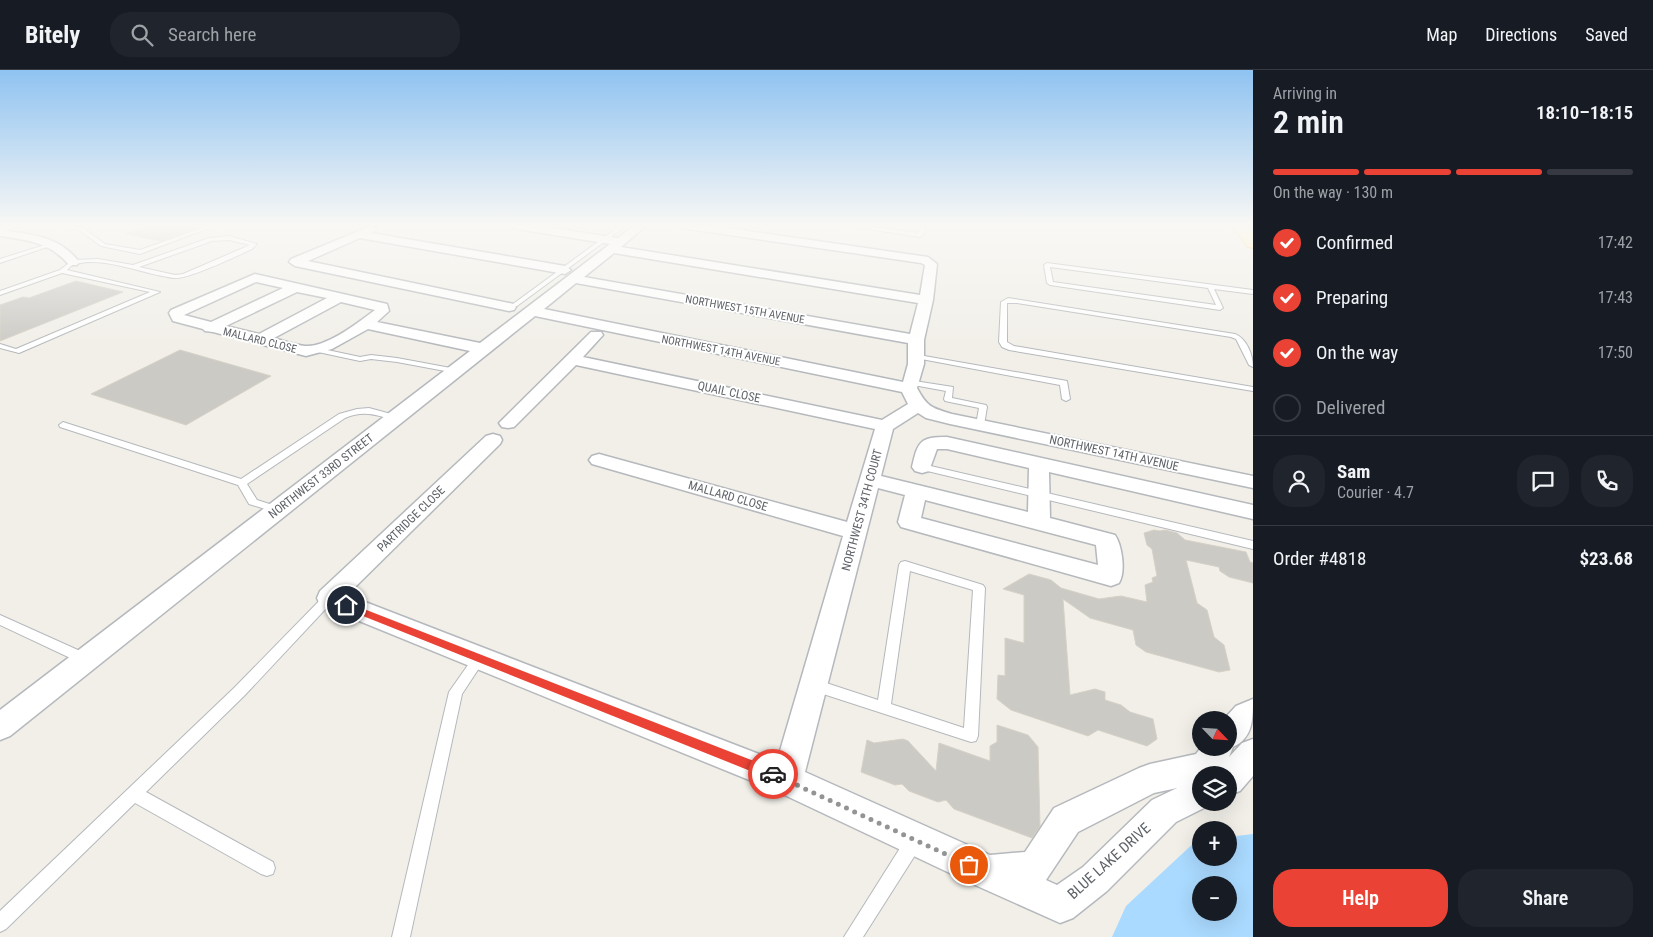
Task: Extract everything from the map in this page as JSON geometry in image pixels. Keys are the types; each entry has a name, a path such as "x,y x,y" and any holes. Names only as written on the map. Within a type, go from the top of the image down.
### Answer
{"street":[{"path":"313,265 509,306"},
{"name":"NORTHWEST 15TH AVENUE","path":"524,265 916,340"},
{"name":"NORTHWEST 33RD STREET","path":"0,727 484,350 532,311 569,274 581,265"},
{"path":"732,265 926,300"},
{"path":"885,426 913,392 916,340 926,300 930,265"},
{"name":"MALLARD CLOSE","path":"296,287 255,278 176,313 178,318 210,328 306,351 321,350"},
{"path":"210,328 296,287 382,307 382,312 366,324 321,350"},
{"path":"259,340 340,297"},
{"name":"NORTHWEST 14TH AVENUE","path":"532,311 913,392 932,414 980,426 1253,482"},
{"path":"366,324 484,350"},
{"path":"508,423 596,335"},
{"name":"QUAIL CLOSE","path":"572,359 885,426"},
{"name":"NORTHWEST 34TH COURT","path":"787,780 885,426"},
{"name":"PARTRIDGE CLOSE","path":"329,598 493,440"},
{"path":"922,467 926,447 933,443 947,443 1253,512"},
{"name":"MALLARD CLOSE","path":"599,460 856,532"},
{"path":"1039,464 1039,522"},
{"path":"871,480 916,491 1039,522 1107,540 1111,577 909,522 916,491"},
{"name":"BLUE LAKE DRIVE","path":"329,598 787,780 1060,905 1094,879 1164,811 1192,798"},
{"path":"1238,724 1246,715 1253,712"},
{"path":"1237,771 1253,753"},
{"path":"987,873 1034,868 1066,820 1150,779 1205,767 1213,756"}],"lane":[{"path":"0,293 62,271 69,265"},
{"path":"124,265 176,277 207,265"},
{"path":"133,267 137,265"},
{"path":"1047,265 1050,283 1220,308 1210,286"},
{"path":"1051,265 1253,292"},
{"path":"0,346 16,351 157,292 62,271"},
{"path":"509,306 515,305 569,274"},
{"path":"1252,362 1238,338 1233,335 1017,301 1008,300 1004,302 1003,342 1012,348 1253,390"},
{"path":"321,350 360,359 371,357 397,360 456,371"},
{"path":"916,356 1064,383 1066,399"},
{"path":"913,392 950,389 948,399 983,406 980,426"},
{"path":"242,483 342,416 356,410 370,409 396,418"},
{"path":"63,425 242,483 253,502 278,510"},
{"path":"922,467 1253,545"},
{"path":"813,685 971,736 979,588 904,565 884,707"},
{"path":"0,923 240,691 329,598"},
{"path":"0,620 86,660"},
{"path":"402,937 456,692 479,659"},
{"path":"134,794 267,868"},
{"path":"853,937 915,840"}],"water":[{"path":"1253,834 1253,937 1112,937 1126,906 1192,845 1192,866 1237,866 1237,836"}],"building":[{"path":"76,281 123,292 0,341 0,305 23,297 29,298"},
{"path":"180,350 271,376 186,425 91,394"},
{"path":"1154,530 1165,530 1177,533 1185,540 1246,552 1250,562 1253,563 1253,583 1229,577 1220,571 1219,567 1186,560 1197,603 1207,610 1214,637 1224,645 1230,670 1219,672 1146,652 1136,645 1133,630 1090,618 1063,599 1070,695 1095,689 1105,692 1105,700 1121,705 1130,712 1153,719 1157,739 1147,746 1098,730 1088,736 1011,710 997,699 998,675 1005,676 1005,638 1024,643 1024,595 1003,589 1029,574 1051,580 1061,588 1099,599 1121,596 1147,602 1145,585 1153,582 1152,578 1157,576 1152,549 1147,545 1144,533"},
{"path":"997,725 1028,735 1038,747 1040,826 1032,838 954,809 946,800 938,802 909,791 902,784 895,785 861,772 867,740 874,743 903,739 908,741 936,771 939,743 990,761 990,746 997,742"}],"way so far":[{"path":"773,774 969,865"}],"route":[{"path":"346,605 773,774"}]}
